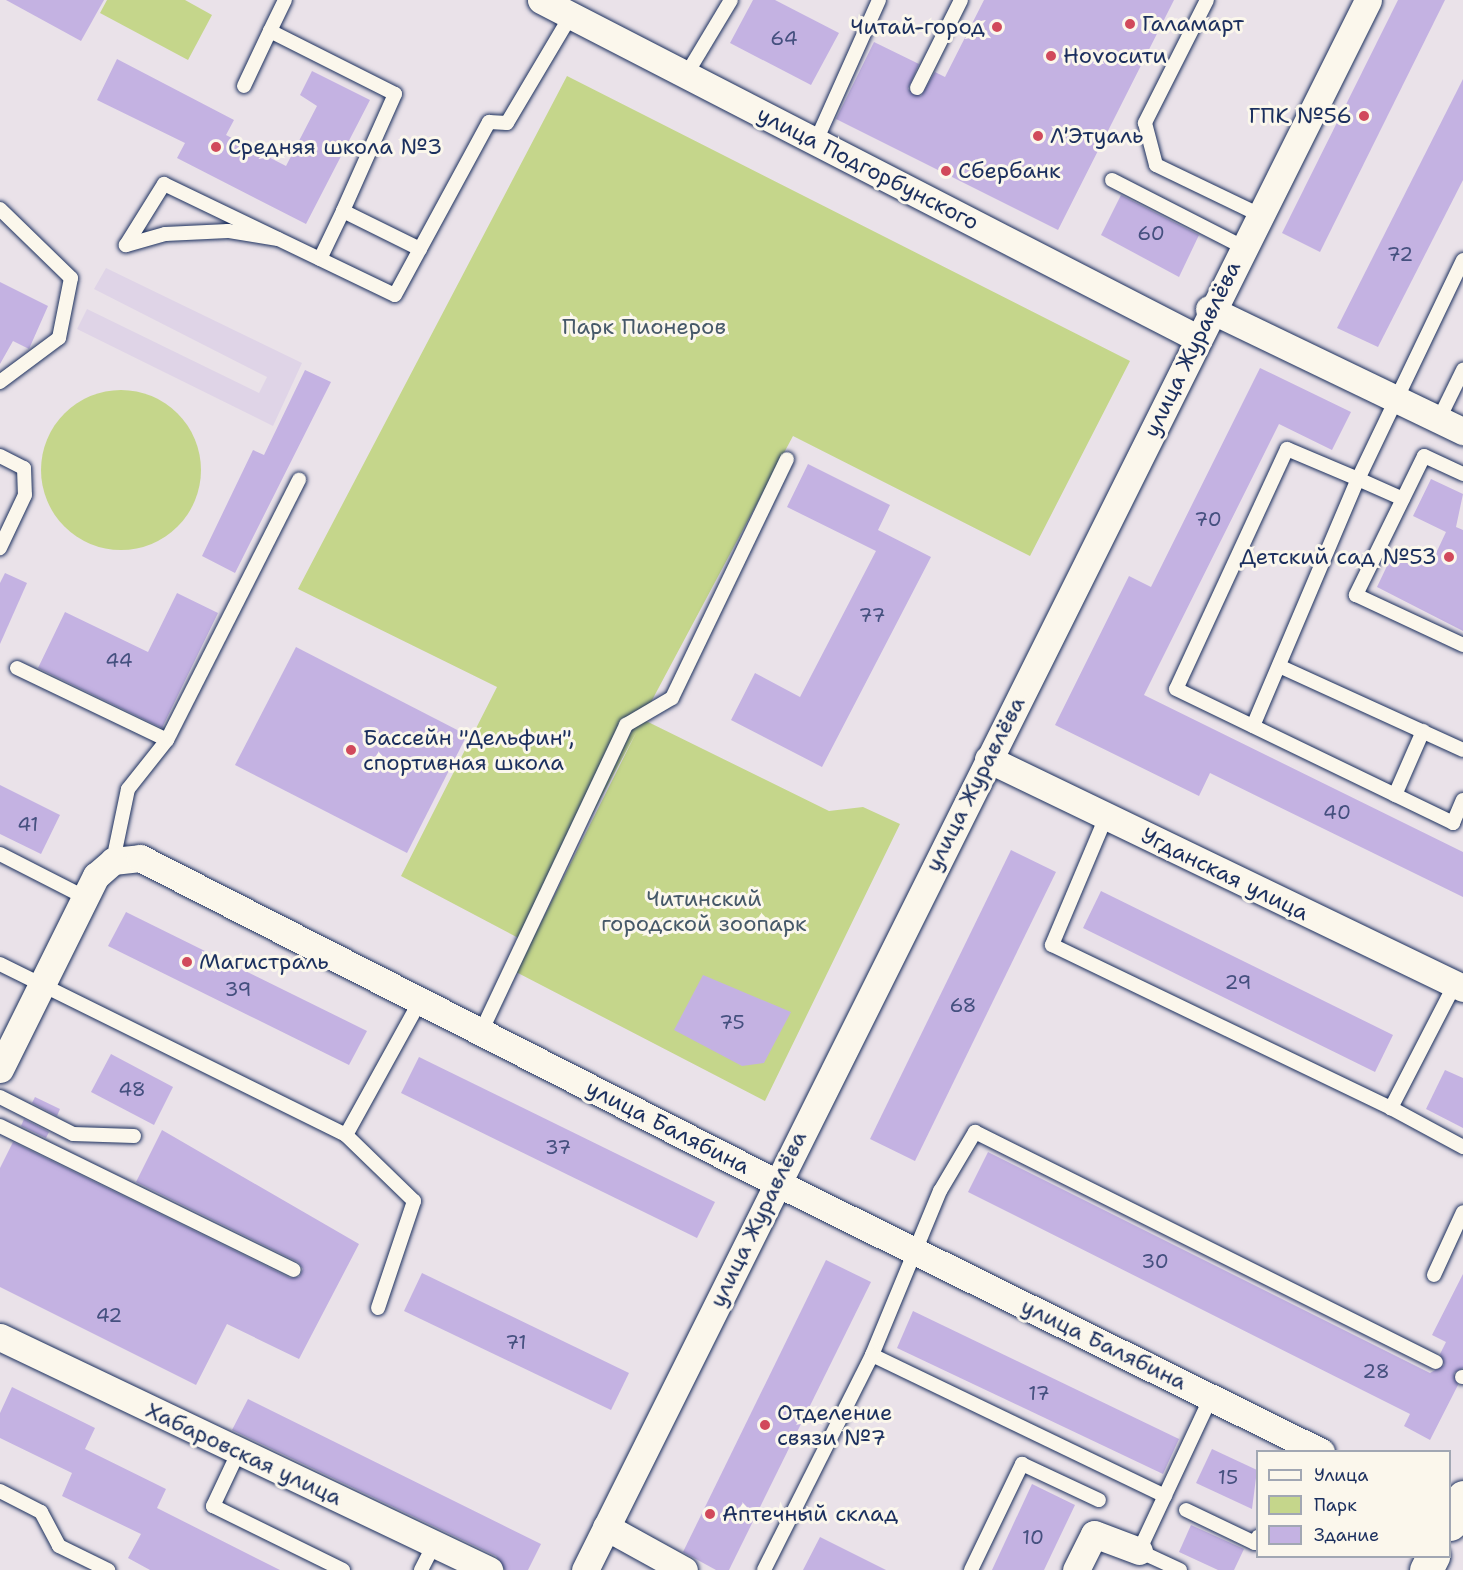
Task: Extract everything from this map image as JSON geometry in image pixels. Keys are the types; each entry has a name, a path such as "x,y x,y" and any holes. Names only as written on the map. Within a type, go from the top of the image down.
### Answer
{"street":[{"name":"улица Подгорбунского","path":"542,0 1196,337"},
{"name":"улица Журавлёва","path":"585,1570 1209,309 1260,215 1368,0"},
{"path":"1209,309 1398,397 1463,431"},
{"name":"Угданская улица","path":"988,759 1459,986"},
{"name":"улица Балябина","path":"113,861 140,858 777,1183 1211,1397 1307,1448"},
{"path":"0,1069 84,897 113,861"},
{"name":"Хабаровская улица","path":"0,1338 489,1570"},
{"path":"606,1527 684,1570"},
{"path":"1076,1570 1094,1534 1139,1551"}],"lane":[{"path":"244,86 285,0"},
{"path":"686,75 731,0"},
{"path":"816,141 879,0"},
{"path":"917,88 961,0"},
{"path":"1207,0 1144,123 1156,165 1260,215"},
{"path":"278,239 228,231 165,234 126,245 164,184 395,295 489,122 507,123 571,15"},
{"path":"270,31 395,94 320,259"},
{"path":"1112,180 1243,248"},
{"path":"0,209 71,278 59,338 0,382"},
{"path":"343,211 420,249"},
{"path":"1253,726 1358,479 1463,260"},
{"path":"1439,419 1463,370"},
{"path":"1403,499 1287,449 1176,689 1453,822 1463,800"},
{"path":"0,456 24,468 25,495 0,548"},
{"path":"1463,474 1424,456 1356,595 1463,645"},
{"path":"481,1032 626,725 672,698 787,459"},
{"path":"113,861 128,789 167,740 299,480"},
{"path":"1279,666 1463,750"},
{"path":"17,668 167,740"},
{"path":"1395,795 1423,731"},
{"path":"1106,817 1052,945 1391,1108 1463,1147"},
{"path":"0,854 84,897"},
{"path":"0,964 346,1135 414,1201 378,1308"},
{"path":"1391,1108 1459,986"},
{"path":"346,1135 420,1000"},
{"path":"0,1097 73,1134 134,1136"},
{"path":"0,1126 294,1270"},
{"path":"764,1570 872,1355 940,1191 975,1132 1436,1362"},
{"path":"1434,1275 1463,1212"},
{"path":"872,1355 1165,1496"},
{"path":"1180,1570 1139,1551 1211,1397"},
{"path":"239,1451 213,1506 343,1570"},
{"path":"971,1570 1022,1464 1099,1500"},
{"path":"0,1491 40,1512 59,1546 108,1570"},
{"path":"1186,1510 1255,1543 1256,1540"},
{"path":"421,1570 434,1544"}],"shaded area":[{"path":"106,268 302,363 273,426 77,329 87,309 259,393 267,377 94,289"}],"green space":[{"path":"107,0 185,0 212,15 188,60 100,13"},
{"name":"Парк Пионеров","path":"567,76 1130,361 1030,556 793,436 642,719 829,811 863,807 900,824 765,1101 516,972 637,731 524,941 401,876 497,687 298,589"},
{"path":"121,390 137,391 152,396 166,403 178,413 188,425 195,439 200,454 200,486 195,501 188,515 178,527 166,537 152,544 137,549 121,550 105,549 90,544 76,537 64,527 54,515 47,501 42,486 41,470 42,454 47,439 54,425 64,413 76,403 90,396 105,391"}],"building":[{"path":"6,0 104,0 81,41"},
{"path":"753,0 775,0 839,33 811,85 730,43"},
{"name":"Ноvосити","path":"984,0 1174,0 1058,230 836,119 874,42 919,64 908,89 921,96 935,72 945,77"},
{"name":"ГПК №56","path":"1398,0 1445,0 1320,252 1282,233"},
{"name":"Средняя школа №3","path":"117,59 234,120 226,135 286,166 317,106 300,95 312,71 370,100 306,224 177,158 185,143 97,100"},
{"path":"1463,79 1463,180 1378,347 1337,328"},
{"path":"1121,195 1199,235 1179,277 1101,235"},
{"path":"0,282 48,306 29,349 13,341 0,364"},
{"path":"1260,368 1351,412 1332,450 1279,424 1144,695 1463,852 1463,897 1210,773 1199,796 1055,725 1129,576 1151,587"},
{"path":"305,370 331,382 235,573 202,556 253,450 264,455"},
{"path":"808,464 890,505 878,530 931,557 822,767 731,720 755,673 800,697 876,551 787,507"},
{"name":"Детский сад №53","path":"1431,479 1463,494 1456,527 1463,530 1463,631 1377,587 1395,549 1430,566 1446,532 1413,516"},
{"path":"5,573 27,583 0,644 0,583"},
{"path":"177,593 218,613 162,728 38,668 65,612 148,652"},
{"name":"Бассейн \"Дельфин\", спортивная школа","path":"296,647 467,735 407,853 235,765"},
{"path":"0,785 60,815 41,854 0,834"},
{"path":"1011,850 1056,872 915,1161 870,1139"},
{"path":"1101,891 1393,1035 1375,1072 1083,928"},
{"path":"126,912 367,1031 349,1065 108,946"},
{"path":"703,975 791,1012 764,1063 742,1066 674,1030"},
{"path":"111,1054 173,1087 154,1125 91,1092"},
{"path":"419,1057 715,1202 697,1238 401,1093"},
{"path":"1445,1070 1463,1078 1463,1128 1426,1109"},
{"path":"35,1097 60,1109 57,1116 32,1103"},
{"path":"24,1119 49,1132 46,1138 21,1126"},
{"path":"162,1130 359,1244 299,1359 227,1324 196,1385 0,1287 0,1168 13,1142 290,1278 299,1277 303,1269 298,1262 136,1182"},
{"path":"988,1152 1430,1373 1444,1365 1440,1354 1446,1342 1432,1335 1463,1274 1463,1368 1454,1373 1458,1385 1430,1440 1404,1426 1410,1414 968,1192"},
{"path":"826,1260 871,1282 729,1570 716,1570 683,1552"},
{"path":"422,1273 629,1373 611,1410 404,1311"},
{"path":"913,1311 1179,1439 1163,1474 897,1348"},
{"path":"12,1387 95,1428 85,1449 166,1489 157,1508 280,1570 150,1570 128,1558 141,1534 62,1496 72,1473 0,1438 0,1413"},
{"path":"248,1399 541,1544 528,1570 505,1570 496,1556 232,1430"},
{"path":"1212,1449 1256,1470 1252,1509 1196,1483"},
{"path":"1032,1484 1075,1505 1044,1570 992,1570"},
{"path":"1191,1525 1244,1549 1234,1570 1218,1570 1179,1552"},
{"path":"820,1537 886,1570 803,1570"}],"place":[{"name":"Галамарт","path":"1130,24"},
{"name":"Читай-город","path":"997,27"},
{"name":"Ноvосити","path":"1051,56"},
{"name":"ГПК №56","path":"1364,116"},
{"name":"Л'Этуаль","path":"1038,136"},
{"name":"Средняя школа №3","path":"216,147"},
{"name":"Сбербанк","path":"946,171"},
{"name":"Детский сад №53","path":"1449,557"},
{"name":"Бассейн \"Дельфин\", спортивная школа","path":"351,750"},
{"name":"Магистраль","path":"187,962"},
{"name":"Отделение связи №7","path":"765,1425"},
{"name":"Аптечный склад","path":"710,1514"}],"park label":[{"name":"Читинский городской зоопарк","path":"704,910"}]}
